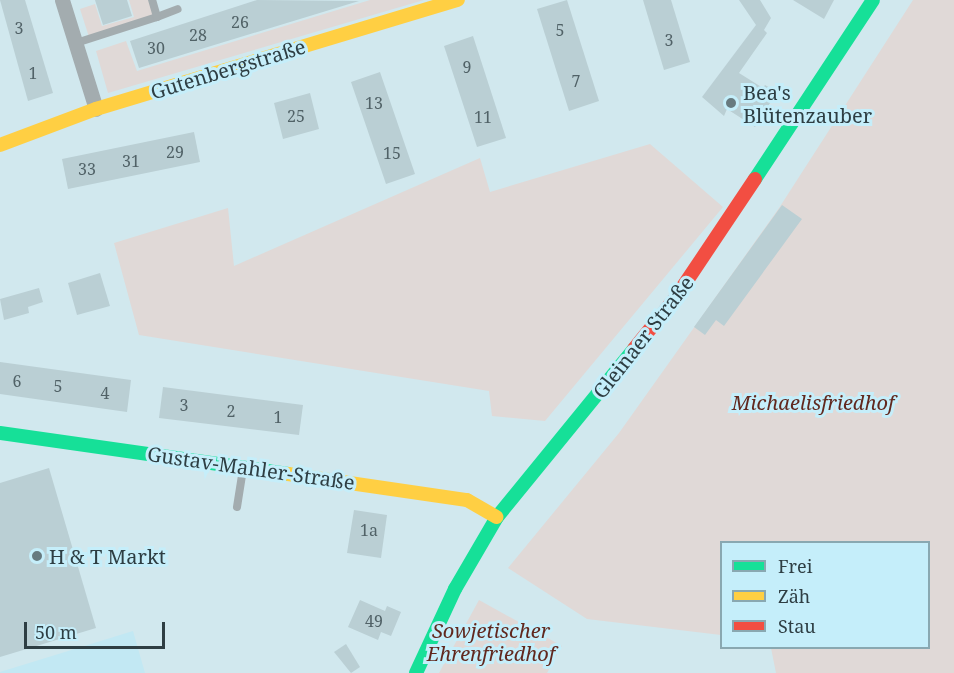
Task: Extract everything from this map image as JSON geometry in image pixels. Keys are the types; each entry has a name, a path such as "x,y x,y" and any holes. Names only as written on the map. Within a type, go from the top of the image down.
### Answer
{"street":[{"path":"62,0 96,109"},
{"name":"Gutenbergstraße","path":"0,145 96,109 458,0"},
{"name":"Gleinaer Straße","path":"416,673 455,589 497,517 676,297 830,69 873,0"},
{"name":"Gustav-Mahler-Straße","path":"0,433 467,500 497,517"}],"lane":[{"path":"152,0 157,17"},
{"path":"76,43 178,9"},
{"path":"237,507 243,468"}],"shaded area":[{"path":"133,631 145,673 0,673 0,672"}],"green space":[{"path":"129,0 150,0 155,16 89,37 80,9 95,4 102,26 134,17"},
{"path":"370,0 424,0 108,93 96,51 126,41 137,71"},
{"name":"Michaelisfriedhof","path":"913,0 954,0 954,673 776,673 771,649 930,649 930,541 720,541 720,635 587,619 508,568 619,433 779,208"},
{"path":"650,144 723,207 545,421 492,416 489,391 139,335 114,243 228,208 234,266 480,158 490,192"},
{"name":"Sowjetischer Ehrenfriedhof","path":"479,600 562,646 547,673 439,673"}],"building":[{"path":"0,0 25,0 53,93 28,101"},
{"path":"95,0 127,0 132,16 103,25"},
{"path":"257,0 359,1 139,68 130,41"},
{"path":"567,0 599,101 569,111 537,9"},
{"path":"643,0 671,0 690,62 664,70"},
{"path":"739,0 760,0 771,18 764,30 767,33 739,73 763,88 765,85 777,92 755,127 727,109 724,116 702,97 756,25"},
{"path":"793,0 834,0 824,19"},
{"path":"473,36 506,138 477,147 444,46"},
{"path":"380,72 415,174 386,184 351,82"},
{"path":"310,93 319,129 283,139 274,103"},
{"path":"194,132 200,162 68,189 62,159"},
{"path":"782,205 802,219 724,326 716,320 705,335 694,327"},
{"path":"100,273 110,306 77,315 68,283"},
{"path":"39,288 43,302 28,307 29,313 4,320 0,299"},
{"path":"0,362 131,380 127,412 0,394"},
{"path":"163,387 303,405 299,435 159,418"},
{"name":"H & T Markt","path":"49,468 96,628 0,657 0,483"},
{"path":"354,510 387,515 381,558 347,553"},
{"path":"360,600 385,611 387,606 401,612 391,636 381,632 378,640 348,627"},
{"path":"346,644 360,667 351,673 334,652"}],"traffic: fast":[{"path":"755,179 873,0"},
{"path":"416,673 455,589 497,517 634,349"},
{"path":"0,433 288,474"}],"traffic: slow":[{"path":"0,145 96,109 458,0"},
{"path":"288,474 467,500 497,517"}],"traffic: jam":[{"path":"634,349 676,297 755,179"}],"place":[{"name":"Bea's Blütenzauber","path":"731,103"},
{"name":"H & T Markt","path":"37,556"}]}
